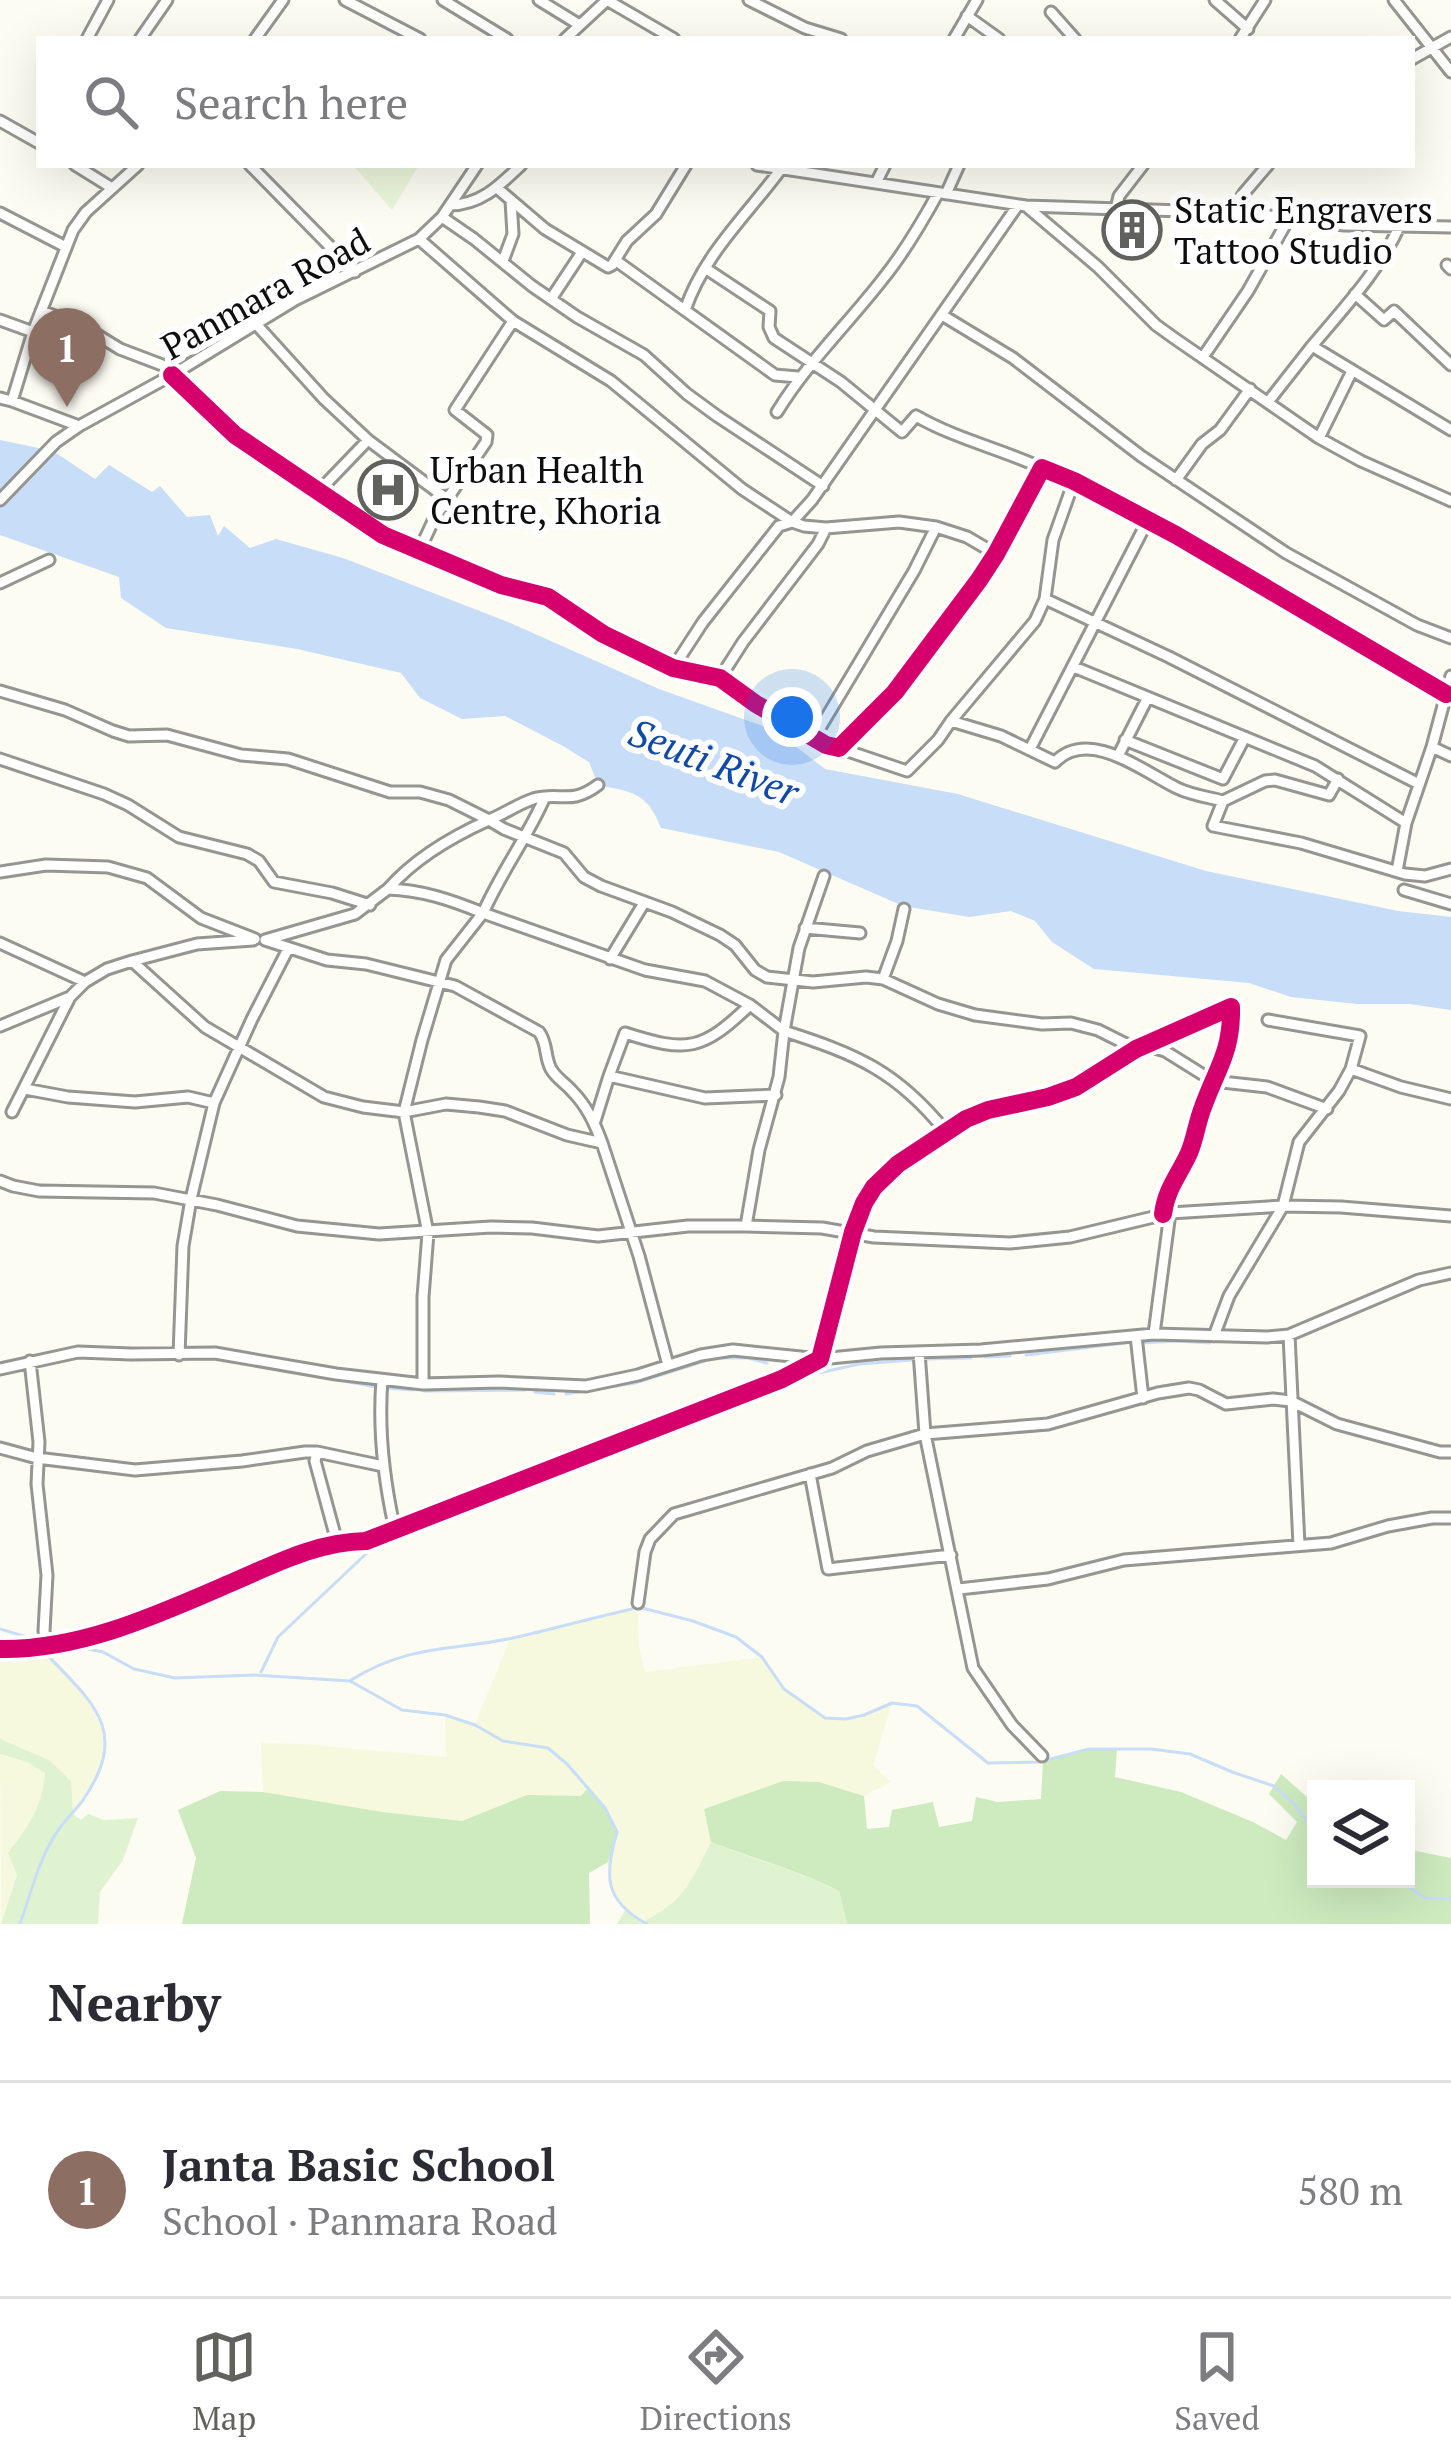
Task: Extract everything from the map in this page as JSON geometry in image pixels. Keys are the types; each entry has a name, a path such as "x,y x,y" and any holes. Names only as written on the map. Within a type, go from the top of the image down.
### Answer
{"street":[{"path":"89,36 108,0"},
{"path":"142,36 167,0"},
{"path":"256,36 283,0"},
{"path":"346,0 414,36"},
{"path":"443,0 502,36"},
{"path":"539,0 578,24"},
{"path":"568,36 607,0 669,36"},
{"path":"749,0 832,36"},
{"path":"956,36 976,0"},
{"path":"1215,0 1244,34 1265,0"},
{"path":"1394,0 1451,72"},
{"path":"1051,11 1073,36"},
{"path":"968,16 995,36"},
{"path":"1415,57 1451,37"},
{"path":"0,121 36,140"},
{"path":"80,168 112,188"},
{"path":"13,401 64,246 86,212 135,168"},
{"path":"253,168 355,272"},
{"name":"Panmara Road","path":"0,500 56,442 80,426 295,300 418,239 442,217 475,168"},
{"path":"450,205 481,198 518,168"},
{"path":"497,188 545,229 604,266 612,265 627,241 656,214 684,168"},
{"path":"772,168 1022,206 1451,227"},
{"path":"876,183 884,168"},
{"path":"777,412 798,377 910,242 957,168"},
{"path":"1116,209 1119,196 1141,168"},
{"path":"1229,217 1265,168"},
{"path":"685,310 704,268 782,170"},
{"path":"503,261 513,234 511,201"},
{"path":"673,668 779,526 793,522 823,486 1022,206"},
{"path":"1022,206 1098,267 1156,325 1319,438 1451,501"},
{"path":"0,213 64,246"},
{"path":"442,217 578,317 644,355 717,416 823,486"},
{"path":"1203,357 1289,218"},
{"path":"1268,402 1355,294 1400,225"},
{"path":"418,239 513,321 611,381 742,489 793,522 826,528 899,522 936,527 996,554"},
{"path":"551,298 582,252"},
{"path":"615,260 775,375 798,377"},
{"path":"704,268 770,311 774,338 902,432 916,416 1074,481 1446,694"},
{"path":"1355,294 1384,320 1394,311 1451,365"},
{"path":"41,311 175,373 235,435 383,536 501,585 548,597 603,634 673,668 720,678 814,738 907,771 1024,635 1046,598 1053,540 1074,481"},
{"path":"942,315 1013,358 1176,480 1286,553 1417,625 1451,638"},
{"path":"0,320 33,332"},
{"path":"420,549 486,442 488,435 456,413 456,406 513,321"},
{"path":"256,324 368,440 447,499"},
{"path":"1312,346 1451,430"},
{"path":"1319,438 1352,371"},
{"path":"1176,480 1250,389"},
{"path":"0,398 80,426"},
{"path":"319,492 368,440"},
{"path":"838,748 895,692 996,554 1042,468"},
{"path":"1030,748 1148,520"},
{"path":"814,738 936,527"},
{"path":"720,678 826,528"},
{"path":"0,583 49,560"},
{"path":"1046,598 1419,784"},
{"path":"1074,667 1338,778 1406,823"},
{"path":"1397,871 1406,823 1451,676"},
{"path":"0,691 129,736 167,735 241,754 288,759 390,792 420,792 448,800 564,853 584,877 601,886 720,935 766,977 884,979 975,1015 1071,1023 1098,1030 1139,1047 1165,1051 1213,1081 1267,1087 1327,1109"},
{"path":"1118,756 1148,699"},
{"path":"951,721 1030,748 1055,762 1065,752 1086,749 1118,756 1179,789 1223,801 1275,780 1329,795 1338,778"},
{"path":"1125,740 1223,779 1245,737"},
{"path":"1432,748 1451,756"},
{"path":"0,759 104,794 179,837 247,854 259,861 274,882 370,905"},
{"path":"12,1112 70,997 107,969 197,944 260,940 356,914 438,847 530,800 571,799 598,785"},
{"path":"423,1384 428,1232 404,1112 446,960 483,913 545,797"},
{"path":"1223,801 1214,826 1301,843 1397,871 1425,876 1451,869"},
{"path":"0,872 46,865 108,867 147,878 201,918 327,960 439,980 539,1032 554,1074 595,1121 668,1365"},
{"path":"746,1226 759,1150 776,1095 793,981 824,876"},
{"path":"388,890 441,897 645,970 705,981 750,1005 784,1031 845,1052 896,1079 946,1132"},
{"path":"1404,890 1451,904"},
{"path":"610,958 644,903"},
{"path":"884,979 904,909"},
{"path":"805,928 860,933"},
{"path":"0,943 85,982"},
{"path":"179,1354 182,1260 190,1199 214,1102 288,949"},
{"path":"132,961 187,1013 238,1049 324,1097 404,1112 446,1104 479,1107 602,1143"},
{"path":"0,1026 70,997"},
{"path":"595,1121 625,1033 679,1048 726,1028 750,1005"},
{"path":"0,1649 47,1648 161,1613 292,1556 338,1542 366,1540 782,1379 820,1358 864,1203 874,1186 898,1164 966,1119 1076,1088 1139,1047 1231,1007 1228,1049 1188,1156 1165,1197 1154,1334"},
{"path":"1214,1336 1228,1296 1283,1206 1299,1142 1327,1109 1351,1069 1360,1036 1268,1020"},
{"path":"1351,1069 1451,1100"},
{"path":"609,1076 705,1098 776,1095"},
{"path":"25,1089 135,1102 188,1097 214,1102"},
{"path":"0,1181 39,1191 154,1193 297,1226 379,1234 491,1227 598,1236 688,1226 746,1226 1010,1243 1070,1237 1167,1213 1283,1206 1451,1216"},
{"path":"0,1370 78,1352 215,1352 423,1384 586,1386 701,1354 733,1350 820,1358 1154,1334 1289,1335 1419,1280 1451,1273"},
{"path":"1289,1335 1298,1545"},
{"path":"1136,1336 1143,1398"},
{"path":"919,1352 925,1434 973,1667 1012,1725 1042,1756"},
{"path":"30,1361 47,1575 47,1648"},
{"path":"382,1380 383,1466 394,1529"},
{"path":"638,1603 650,1539 674,1514 832,1468 881,1446 925,1434 1048,1424 1178,1388 1199,1390 1226,1404 1291,1401 1337,1424 1451,1452"},
{"path":"0,1448 37,1458 135,1469 317,1452 383,1466"},
{"path":"317,1452 315,1460 338,1542"},
{"path":"810,1474 828,1569 951,1555"},
{"path":"959,1588 1048,1579 1124,1560 1331,1543 1416,1520 1451,1518"}],"green space":[{"path":"356,168 417,168 392,210"},
{"path":"632,1609 638,1614 645,1672 762,1657 784,1689 825,1718 864,1715 892,1703 873,1765 891,1782 864,1796 819,1782 704,1808 711,1842 689,1887 664,1911 643,1922 612,1894 608,1862 617,1832 587,1789 581,1796 526,1796 462,1821 263,1792 261,1743 446,1757 445,1715 475,1724 510,1639"},
{"path":"0,1649 42,1649 81,1690 105,1732 107,1748 73,1814 49,1760 0,1739"},
{"path":"0,1739 49,1760 71,1781 73,1814 81,1820 88,1814 105,1820 138,1818 123,1860 100,1892 98,1924 1,1924 17,1875 8,1853 33,1816 45,1773 0,1754"},
{"path":"1089,1749 1117,1749 1115,1777 1181,1792 1286,1840 1297,1822 1269,1794 1281,1774 1307,1797 1307,1888 1415,1888 1415,1851 1451,1858 1451,1924 847,1924 839,1891 711,1842 704,1809 783,1781 819,1782 864,1796 867,1829 889,1827 892,1810 933,1802 939,1827 972,1821 976,1797 998,1802 1041,1799 1043,1761"},
{"path":"0,1754 45,1772 43,1799 8,1853 17,1875 1,1924"},
{"path":"588,1788 617,1832 608,1862 589,1873 590,1924 182,1924 196,1858 178,1810 220,1791 263,1792 462,1821 527,1795 581,1796"},
{"path":"711,1842 839,1891 847,1924 617,1924 625,1910 643,1922 668,1906 692,1879"}],"water":[{"name":"Seuti River","path":"0,440 53,451 95,479 109,465 152,492 160,486 187,517 210,515 218,536 224,526 250,548 276,539 343,558 508,622 659,689 774,730 825,769 958,794 1206,871 1398,911 1451,917 1451,1010 1291,997 1249,983 1094,969 1052,942 1035,921 1011,911 969,917 903,906 779,852 661,828 644,800 598,785 589,762 505,716 462,719 420,698 401,673 297,649 166,628 121,598 119,577 0,535"}],"waterway":[{"path":"1026,1355 1132,1342"},
{"path":"1140,1343 1210,1343"},
{"path":"985,1357 1010,1356"},
{"path":"722,1358 767,1363"},
{"path":"925,1359 971,1358"},
{"path":"261,1672 278,1637 381,1545 810,1375 859,1364 912,1360"},
{"path":"566,1394 635,1383 705,1361"},
{"path":"248,1363 376,1387"},
{"path":"385,1388 413,1390"},
{"path":"424,1391 525,1390"},
{"path":"535,1392 554,1394"},
{"path":"81,1647 168,1620 319,1556"},
{"path":"642,1608 736,1637 762,1657 784,1689 825,1718 864,1715 892,1703 917,1706 988,1763 1039,1762 1089,1749 1190,1754 1274,1786 1307,1821"},
{"path":"351,1680 412,1654 513,1638 632,1609"},
{"path":"0,1629 30,1638 48,1656 73,1646 103,1652 134,1669 175,1678 254,1675 350,1681 402,1710 445,1715 503,1741 548,1748 605,1808 617,1832 610,1861 611,1885 622,1906 647,1924"},
{"path":"20,1924 46,1850 83,1800 104,1756 101,1721 48,1656"},
{"path":"1411,1888 1425,1898 1451,1899"}],"cycle path":[{"path":"172,375 235,435 383,535 501,585 548,597 603,634 673,668 720,678 826,745 839,748 895,692 979,580 1042,468 1176,535 1446,694"},
{"path":"0,1649 61,1643 120,1628 298,1555 366,1541 782,1379 820,1359 864,1203 898,1164 966,1119 1076,1087 1136,1049 1231,1007 1223,1059 1163,1214"}],"place":[{"name":"Static Engravers Tattoo Studio","path":"1132,230"},
{"name":"Janta Basic School","path":"67,407"},
{"name":"Urban Health Centre, Khoria","path":"388,490"}]}
